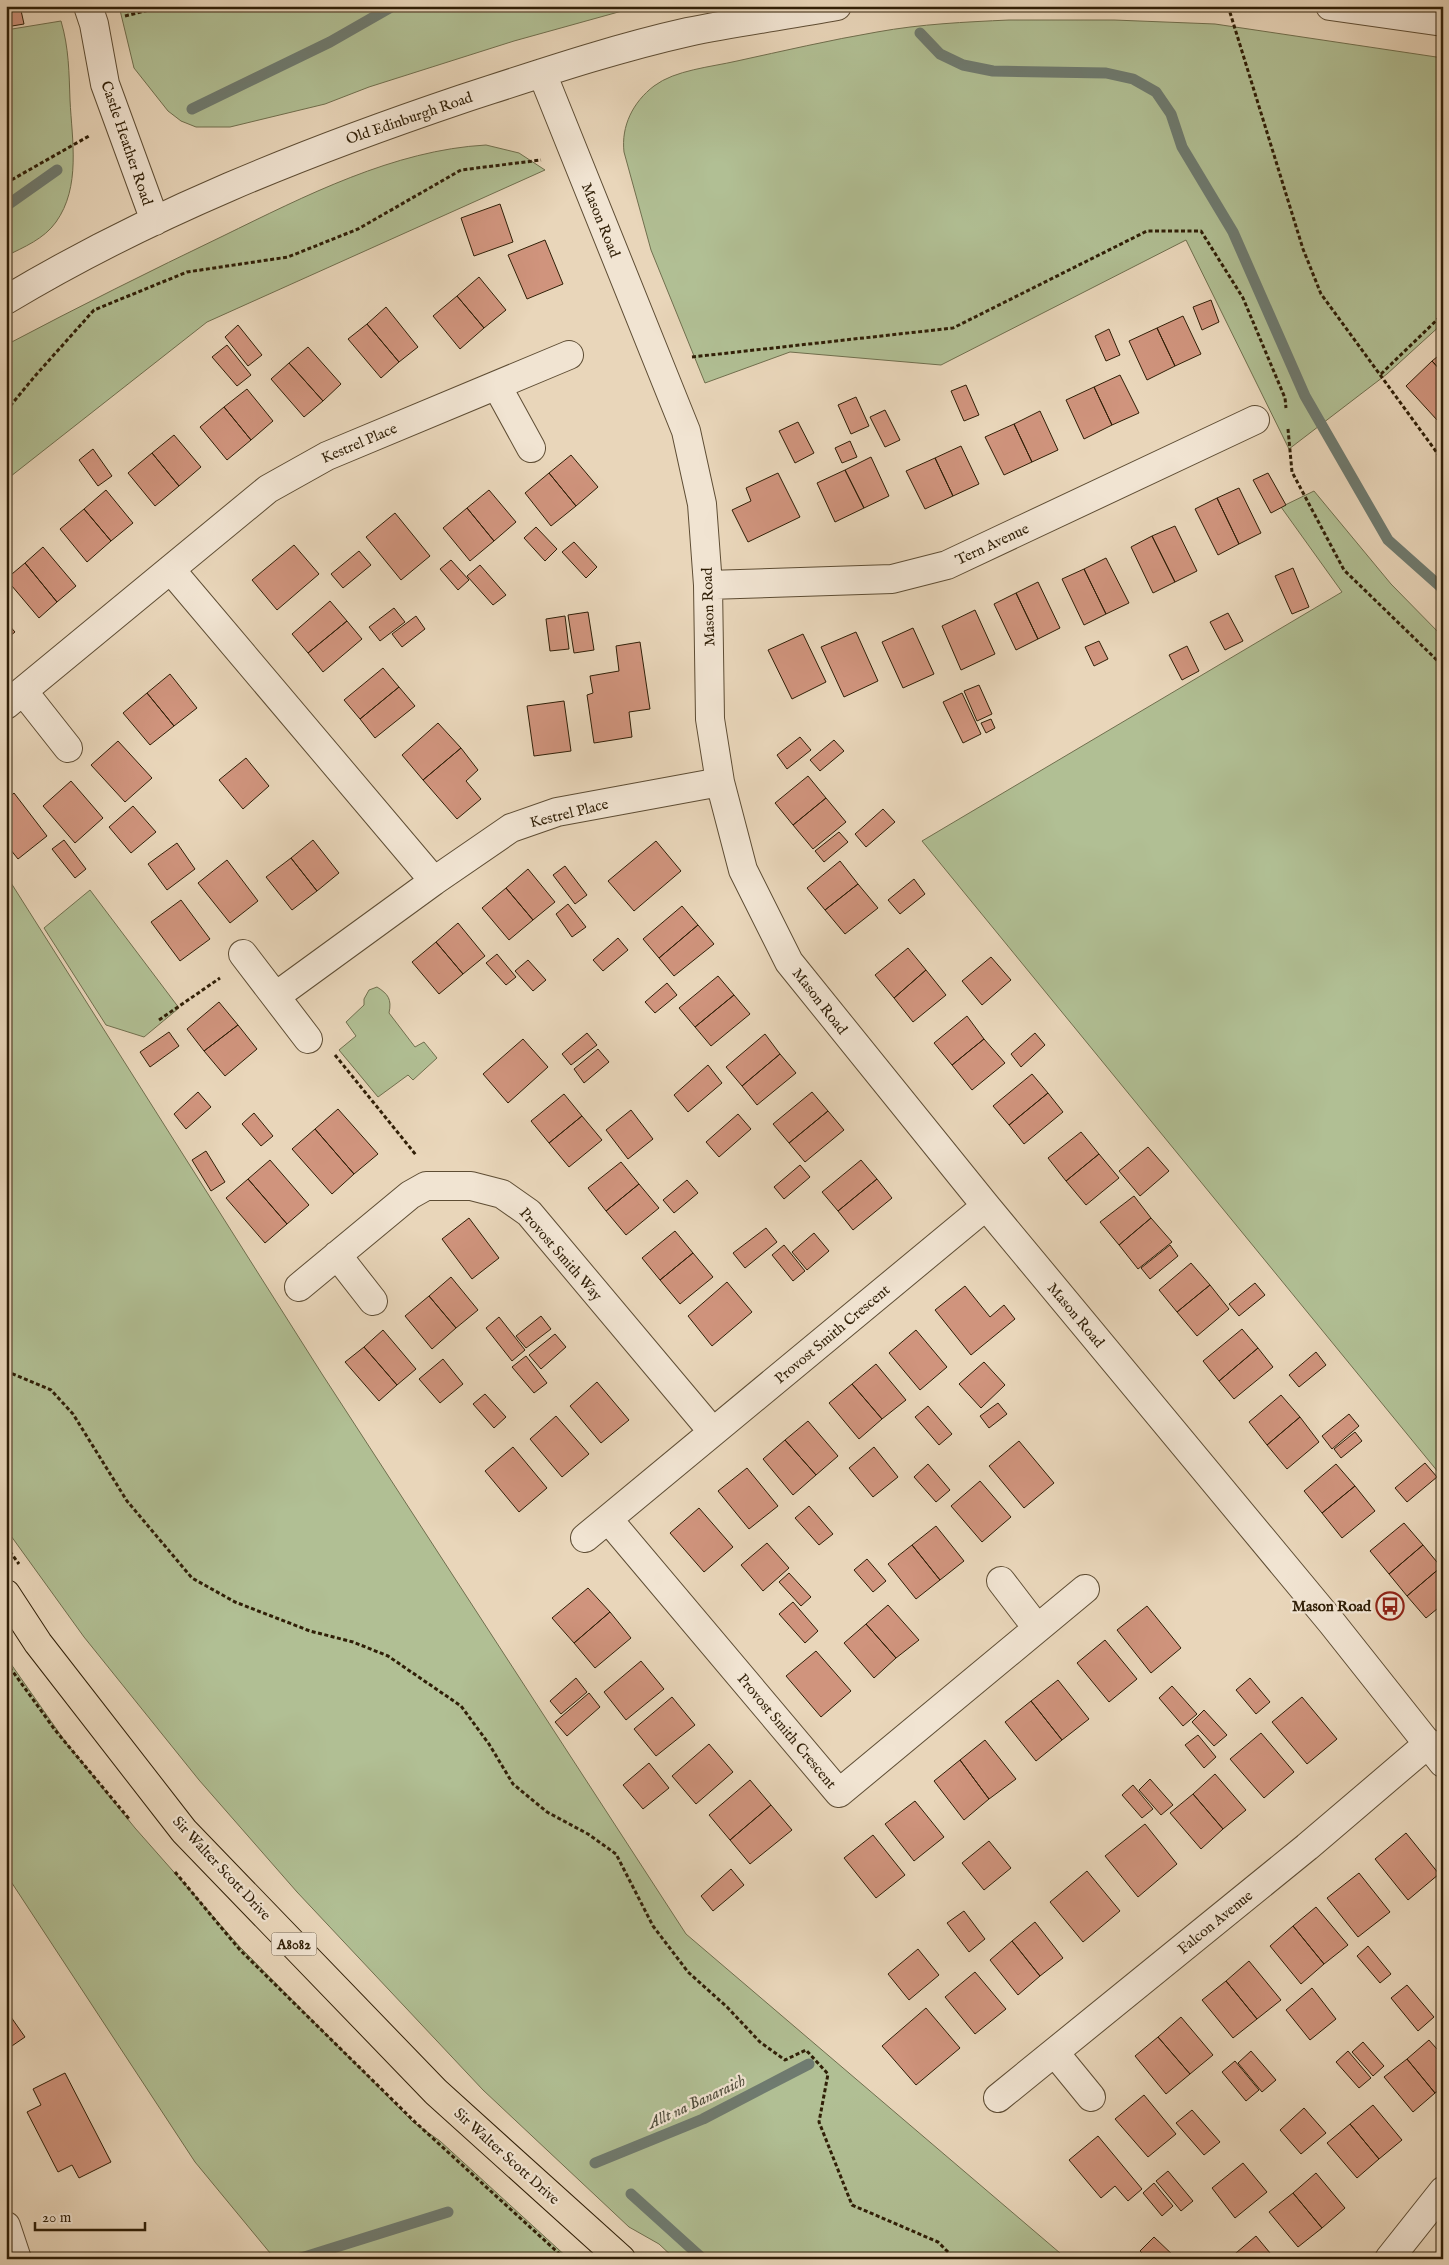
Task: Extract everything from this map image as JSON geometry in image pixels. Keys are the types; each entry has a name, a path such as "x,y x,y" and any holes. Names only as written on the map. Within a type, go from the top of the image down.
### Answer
{"main road":[{"name":"Sir Walter Scott Drive","path":"6,1594 38,1643 184,1830 436,2092 621,2259"}],"street":[{"name":"Old Edinburgh Road","path":"6,300 155,221 264,172 374,129 542,72 687,33 837,6"},
{"path":"1330,6 1443,22"},
{"name":"Castle Heather Road","path":"91,15 105,84 155,221"},
{"name":"Mason Road","path":"542,72 686,431 702,504 708,584 710,719 720,782 743,870 789,962 986,1206 1332,1623 1436,1753"},
{"name":"Kestrel Place","path":"14,698 268,489 327,456 569,355"},
{"path":"497,386 531,448"},
{"name":"Tern Avenue","path":"708,584 892,579 948,565 1256,420"},
{"path":"171,570 434,881"},
{"path":"14,698 68,748"},
{"name":"Kestrel Place","path":"276,996 510,828 557,812 720,782"},
{"path":"245,956 308,1039"},
{"path":"299,1287 410,1195 426,1186"},
{"name":"Provost Smith Way","path":"426,1186 471,1186 502,1194 529,1213 712,1432"},
{"name":"Provost Smith Crescent","path":"585,1538 986,1206"},
{"path":"337,1255 373,1301"},
{"name":"Provost Smith Crescent","path":"608,1519 839,1793 1085,1589"},
{"path":"1001,1581 1037,1628"},
{"name":"Falcon Avenue","path":"998,2098 1307,1848 1436,1753"},
{"path":"1055,2053 1091,2097"},
{"path":"1389,2259 1443,2191"},
{"path":"6,2226 17,2259"}],"path":[{"path":"91,15 166,6"},
{"path":"1228,6 1303,249 1322,294 1443,461"},
{"path":"6,183 117,120"},
{"path":"6,412 35,376 94,310 188,272 288,257 358,230 461,170 575,155"},
{"path":"659,360 953,328 1147,231 1201,231 1243,298 1285,398 1287,417"},
{"path":"1380,374 1443,314"},
{"path":"1288,426 1292,472 1344,570 1443,666"},
{"path":"158,1020 245,956"},
{"path":"308,1039 326,1044 416,1154 426,1186"},
{"path":"6,1371 51,1390 73,1414 127,1501 192,1578 235,1602 310,1631 353,1642 388,1656 460,1706 489,1744 513,1784 547,1812 588,1834 616,1854 653,1926 688,1972 728,2008 760,2042 785,2060 806,2050 828,2074 818,2122 852,2205 938,2242 955,2259"}],"green space":[{"path":"119,6 640,6 514,41 369,87 325,104 230,127 196,127 181,121 168,111 134,68"},
{"path":"1009,20 1114,20 1215,24 1443,58 1443,323 1387,374 1289,449 1186,240 941,365 790,352 705,383 651,250 624,152 624,133 630,115 640,99 654,86 672,76 705,67 894,29"},
{"path":"61,21 68,60 73,147 72,179 69,194 56,222 46,233 6,256 6,30"},
{"path":"486,145 519,153 545,170 207,322 6,480 6,345 141,276 254,221 351,177 384,165 418,156"},
{"path":"1314,491 1391,584 1443,637 1443,1478 922,841 1342,592 1281,507"},
{"path":"6,875 322,1374 686,1934 1067,2259 675,2259 659,2244 629,2227 483,2090 297,1892 199,1780 84,1637 6,1529"},
{"path":"90,890 179,1008 144,1037 106,1025 44,928"},
{"path":"377,987 388,997 390,1004 389,1013 415,1047 424,1042 437,1058 413,1080 408,1075 378,1097 339,1050 356,1036 346,1022 364,1005 364,999 369,990"},
{"path":"6,1657 67,1744 135,1828 240,1947 413,2122 440,2141 569,2259 275,2259 195,2162 6,1874"}],"building":[{"path":"6,6 20,6 24,24 6,27"},
{"path":"500,204 513,242 474,256 461,218"},
{"path":"545,240 563,284 527,299 508,255"},
{"path":"479,277 506,310 484,328 457,296"},
{"path":"457,296 484,328 460,349 433,316"},
{"path":"1211,300 1219,322 1202,330 1193,307"},
{"path":"386,307 418,347 399,362 367,324"},
{"path":"1183,316 1201,354 1175,366 1157,328"},
{"path":"367,324 399,362 381,378 348,339"},
{"path":"238,325 262,355 248,366 225,337"},
{"path":"1157,328 1175,366 1147,380 1129,341"},
{"path":"1109,329 1120,355 1106,361 1095,336"},
{"path":"227,345 251,375 237,386 212,357"},
{"path":"308,347 341,384 323,401 289,363"},
{"path":"1443,352 1443,373 1432,361"},
{"path":"1432,361 1443,373 1443,415 1437,420 1406,386"},
{"path":"289,363 323,401 304,417 271,379"},
{"path":"1120,375 1139,413 1112,425 1094,387"},
{"path":"966,385 979,415 964,421 951,391"},
{"path":"1094,387 1112,425 1084,439 1066,400"},
{"path":"247,389 273,421 251,440 224,407"},
{"path":"856,397 869,426 851,434 838,405"},
{"path":"224,407 251,440 227,460 200,427"},
{"path":"885,410 900,440 885,447 870,417"},
{"path":"1040,411 1058,450 1032,462 1014,424"},
{"path":"798,422 814,453 795,463 779,431"},
{"path":"1014,424 1032,462 1004,475 985,437"},
{"path":"174,435 201,467 179,486 152,453"},
{"path":"850,441 857,457 842,463 835,448"},
{"path":"961,446 979,484 953,496 935,458"},
{"path":"93,449 112,476 98,486 79,460"},
{"path":"152,453 179,486 155,506 128,473"},
{"path":"571,455 598,487 576,506 549,473"},
{"path":"871,457 889,496 864,508 845,470"},
{"path":"935,458 953,496 925,509 906,471"},
{"path":"845,470 864,508 835,522 817,483"},
{"path":"549,473 576,506 551,526 525,493"},
{"path":"778,473 800,517 748,542 732,510 751,501 746,488"},
{"path":"1268,473 1286,505 1271,513 1253,480"},
{"path":"1239,488 1261,533 1239,544 1217,498"},
{"path":"106,490 133,523 111,541 84,509"},
{"path":"489,490 516,522 494,541 467,508"},
{"path":"1217,498 1239,544 1218,555 1195,509"},
{"path":"467,508 494,541 470,561 443,528"},
{"path":"84,509 111,541 87,562 60,529"},
{"path":"395,513 430,556 401,580 366,537"},
{"path":"1175,526 1197,571 1175,582 1152,536"},
{"path":"536,527 557,549 545,561 524,538"},
{"path":"1152,536 1175,582 1153,593 1131,547"},
{"path":"574,542 597,567 586,578 562,552"},
{"path":"294,545 319,574 277,610 252,580"},
{"path":"43,547 76,586 57,602 25,563"},
{"path":"359,551 371,565 343,588 331,574"},
{"path":"1106,558 1129,603 1106,614 1084,569"},
{"path":"451,560 469,580 458,590 440,569"},
{"path":"25,563 57,602 39,618 6,579"},
{"path":"480,565 506,595 493,605 467,576"},
{"path":"1293,568 1309,607 1292,614 1275,576"},
{"path":"1084,569 1106,614 1084,625 1062,579"},
{"path":"1038,582 1060,628 1038,639 1016,593"},
{"path":"1016,593 1038,639 1016,650 994,604"},
{"path":"330,601 347,621 308,653 292,634"},
{"path":"394,608 405,622 380,641 369,627"},
{"path":"975,610 995,654 961,670 942,626"},
{"path":"588,612 594,650 574,653 568,615"},
{"path":"1228,613 1243,641 1225,650 1210,622"},
{"path":"416,616 425,629 402,647 392,634"},
{"path":"565,616 569,649 550,651 546,619"},
{"path":"347,621 362,639 323,672 308,653"},
{"path":"6,622 15,632 6,639"},
{"path":"913,628 934,674 903,688 882,642"},
{"path":"856,632 878,681 844,697 821,647"},
{"path":"803,634 826,682 792,699 768,650"},
{"path":"1099,641 1108,659 1094,666 1085,647"},
{"path":"640,642 650,709 629,712 632,737 594,743 587,695 593,693 590,676 619,671 616,646"},
{"path":"1187,646 1199,671 1182,680 1169,655"},
{"path":"383,668 399,687 360,719 344,700"},
{"path":"170,674 197,708 174,726 147,693"},
{"path":"979,685 992,714 977,721 964,691"},
{"path":"399,687 415,706 375,738 360,719"},
{"path":"147,693 174,726 150,745 123,713"},
{"path":"962,693 981,734 963,743 943,702"},
{"path":"564,701 571,751 534,756 527,706"},
{"path":"991,719 995,728 986,733 981,723"},
{"path":"438,723 461,748 423,780 402,755"},
{"path":"800,737 811,750 787,769 777,755"},
{"path":"834,740 844,751 820,771 810,760"},
{"path":"118,741 152,778 125,802 91,765"},
{"path":"461,748 478,770 466,781 481,799 457,819 423,780"},
{"path":"246,758 269,786 243,809 219,780"},
{"path":"808,776 826,798 793,825 775,803"},
{"path":"71,781 103,818 75,843 43,806"},
{"path":"14,793 47,836 18,859 6,844 6,800"},
{"path":"826,798 846,822 813,849 793,825"},
{"path":"133,806 156,832 131,853 109,827"},
{"path":"883,809 895,822 866,847 855,834"},
{"path":"839,832 848,842 824,862 815,851"},
{"path":"64,840 86,869 75,878 52,849"},
{"path":"313,840 339,873 317,891 291,858"},
{"path":"656,841 681,871 634,911 608,881"},
{"path":"177,843 195,869 167,890 148,864"},
{"path":"291,858 317,891 292,910 266,877"},
{"path":"227,860 258,901 230,923 198,883"},
{"path":"840,861 858,884 825,910 807,888"},
{"path":"565,866 587,895 575,904 553,875"},
{"path":"528,869 555,902 533,920 506,888"},
{"path":"914,879 925,894 900,914 888,900"},
{"path":"858,884 878,908 845,934 825,910"},
{"path":"506,888 533,920 509,940 482,908"},
{"path":"181,900 210,939 180,961 151,922"},
{"path":"568,904 586,927 572,937 556,914"},
{"path":"682,906 698,925 659,958 643,939"},
{"path":"458,923 485,956 463,974 436,942"},
{"path":"698,925 714,944 674,976 659,958"},
{"path":"618,938 628,950 603,971 593,960"},
{"path":"436,942 463,974 439,994 412,962"},
{"path":"908,948 926,970 894,998 875,975"},
{"path":"497,954 516,977 506,985 486,963"},
{"path":"991,957 1011,980 982,1005 962,981"},
{"path":"528,960 546,980 533,991 515,971"},
{"path":"926,970 946,995 913,1022 894,998"},
{"path":"718,976 734,995 695,1027 679,1008"},
{"path":"667,983 677,995 655,1013 645,1002"},
{"path":"734,995 750,1014 711,1046 695,1027"},
{"path":"219,1002 238,1025 204,1051 187,1029"},
{"path":"967,1016 984,1039 952,1065 934,1043"},
{"path":"238,1025 257,1049 225,1076 204,1051"},
{"path":"169,1032 179,1046 150,1067 140,1052"},
{"path":"587,1033 597,1045 571,1065 562,1054"},
{"path":"1035,1033 1045,1045 1021,1067 1011,1054"},
{"path":"765,1034 780,1054 742,1086 726,1067"},
{"path":"523,1039 548,1067 508,1103 483,1074"},
{"path":"984,1039 1005,1063 972,1090 952,1065"},
{"path":"598,1049 609,1062 584,1083 574,1069"},
{"path":"780,1054 796,1073 757,1105 742,1086"},
{"path":"708,1065 722,1083 688,1112 674,1095"},
{"path":"1032,1074 1048,1093 1009,1125 993,1106"},
{"path":"198,1092 211,1107 186,1129 174,1114"},
{"path":"812,1092 828,1111 789,1143 773,1124"},
{"path":"1048,1093 1063,1112 1024,1144 1009,1125"},
{"path":"564,1094 582,1116 549,1143 531,1121"},
{"path":"338,1109 378,1154 354,1174 315,1129"},
{"path":"631,1110 653,1139 628,1159 606,1130"},
{"path":"828,1111 844,1130 805,1162 789,1143"},
{"path":"254,1113 273,1136 261,1146 242,1124"},
{"path":"738,1114 751,1129 719,1157 706,1142"},
{"path":"582,1116 602,1140 569,1167 549,1143"},
{"path":"315,1129 354,1174 332,1194 292,1149"},
{"path":"1081,1132 1099,1154 1066,1181 1048,1158"},
{"path":"1148,1147 1169,1171 1140,1196 1119,1171"},
{"path":"206,1151 225,1182 211,1191 192,1160"},
{"path":"1099,1154 1119,1178 1086,1205 1066,1181"},
{"path":"270,1160 309,1205 287,1224 248,1179"},
{"path":"861,1160 877,1179 838,1211 822,1192"},
{"path":"621,1162 639,1184 606,1211 588,1188"},
{"path":"800,1165 810,1177 784,1199 774,1187"},
{"path":"248,1179 287,1224 265,1243 226,1198"},
{"path":"877,1179 892,1198 853,1230 838,1211"},
{"path":"687,1180 698,1193 674,1213 663,1200"},
{"path":"639,1184 659,1208 626,1235 606,1211"},
{"path":"1134,1196 1151,1218 1119,1245 1100,1222"},
{"path":"469,1218 499,1258 472,1279 442,1239"},
{"path":"1151,1218 1172,1242 1138,1269 1119,1245"},
{"path":"766,1228 777,1242 745,1268 733,1253"},
{"path":"675,1231 693,1253 660,1280 642,1258"},
{"path":"814,1233 829,1251 807,1270 792,1252"},
{"path":"784,1245 805,1271 793,1281 772,1255"},
{"path":"1170,1245 1178,1256 1150,1279 1141,1268"},
{"path":"693,1253 713,1277 680,1304 660,1280"},
{"path":"1191,1263 1210,1285 1177,1312 1159,1290"},
{"path":"451,1277 478,1310 456,1328 429,1296"},
{"path":"727,1282 752,1312 712,1346 688,1316"},
{"path":"1255,1283 1265,1295 1239,1316 1229,1304"},
{"path":"1210,1285 1229,1309 1197,1336 1177,1312"},
{"path":"965,1286 990,1317 1004,1305 1015,1319 971,1355 935,1310"},
{"path":"429,1296 456,1328 432,1349 405,1316"},
{"path":"541,1316 551,1329 526,1348 516,1336"},
{"path":"499,1317 525,1350 512,1361 486,1328"},
{"path":"1242,1329 1258,1348 1219,1381 1203,1361"},
{"path":"383,1330 416,1369 397,1385 364,1347"},
{"path":"916,1330 947,1367 920,1390 889,1353"},
{"path":"555,1334 566,1347 541,1369 529,1355"},
{"path":"364,1347 397,1385 379,1401 345,1362"},
{"path":"1258,1348 1273,1367 1234,1399 1219,1381"},
{"path":"1316,1352 1326,1365 1299,1387 1289,1375"},
{"path":"526,1356 547,1383 534,1393 512,1367"},
{"path":"443,1359 463,1384 440,1403 419,1379"},
{"path":"984,1362 1005,1385 981,1408 959,1384"},
{"path":"876,1364 906,1400 882,1419 852,1384"},
{"path":"597,1382 629,1420 601,1443 570,1406"},
{"path":"852,1384 882,1419 859,1439 829,1403"},
{"path":"485,1394 506,1417 494,1428 473,1404"},
{"path":"1281,1395 1300,1417 1267,1445 1249,1422"},
{"path":"998,1403 1007,1414 989,1428 980,1416"},
{"path":"928,1406 952,1434 939,1445 915,1417"},
{"path":"1349,1414 1359,1426 1332,1449 1322,1436"},
{"path":"556,1416 589,1454 562,1477 530,1439"},
{"path":"1300,1417 1319,1442 1287,1469 1267,1445"},
{"path":"808,1421 838,1456 816,1475 785,1440"},
{"path":"1355,1432 1362,1441 1341,1458 1334,1449"},
{"path":"785,1440 816,1475 793,1495 763,1459"},
{"path":"1019,1441 1054,1483 1024,1508 989,1466"},
{"path":"513,1447 547,1488 519,1512 485,1471"},
{"path":"874,1447 898,1477 873,1497 849,1468"},
{"path":"1425,1463 1437,1477 1407,1502 1395,1488"},
{"path":"928,1464 950,1490 936,1502 914,1477"},
{"path":"1336,1464 1355,1486 1322,1513 1304,1491"},
{"path":"747,1468 778,1506 749,1529 718,1491"},
{"path":"980,1481 1011,1517 982,1542 951,1506"},
{"path":"1355,1486 1375,1511 1342,1538 1322,1513"},
{"path":"809,1506 833,1534 819,1545 795,1518"},
{"path":"699,1508 733,1547 704,1572 670,1533"},
{"path":"1404,1523 1423,1545 1389,1574 1370,1551"},
{"path":"936,1526 964,1561 940,1580 912,1545"},
{"path":"767,1543 789,1568 763,1591 741,1565"},
{"path":"912,1545 940,1580 916,1599 888,1564"},
{"path":"1423,1545 1441,1567 1407,1596 1389,1574"},
{"path":"867,1559 886,1581 873,1592 854,1570"},
{"path":"1441,1567 1443,1569 1443,1604 1426,1618 1407,1596"},
{"path":"789,1573 811,1597 801,1606 779,1582"},
{"path":"588,1588 610,1612 574,1643 552,1618"},
{"path":"793,1602 818,1631 805,1643 779,1614"},
{"path":"888,1605 919,1640 896,1658 866,1624"},
{"path":"1147,1606 1181,1648 1151,1673 1117,1630"},
{"path":"610,1612 631,1638 595,1668 574,1643"},
{"path":"866,1624 896,1658 874,1678 844,1643"},
{"path":"1105,1640 1137,1679 1109,1702 1077,1663"},
{"path":"816,1651 851,1691 821,1717 786,1676"},
{"path":"641,1661 664,1689 626,1720 604,1692"},
{"path":"576,1678 587,1692 561,1714 550,1701"},
{"path":"1250,1678 1270,1702 1256,1714 1236,1690"},
{"path":"1058,1680 1089,1719 1062,1740 1031,1701"},
{"path":"1172,1686 1197,1714 1183,1726 1159,1698"},
{"path":"589,1693 600,1707 567,1736 555,1722"},
{"path":"672,1697 695,1725 656,1756 634,1729"},
{"path":"1302,1697 1337,1739 1307,1764 1272,1722"},
{"path":"1031,1701 1062,1740 1036,1761 1005,1722"},
{"path":"1204,1710 1227,1735 1214,1746 1192,1722"},
{"path":"1261,1733 1294,1772 1264,1798 1230,1759"},
{"path":"1198,1735 1216,1757 1204,1768 1185,1745"},
{"path":"985,1740 1016,1779 989,1799 960,1760"},
{"path":"709,1744 733,1772 696,1804 672,1776"},
{"path":"960,1760 989,1799 964,1820 934,1781"},
{"path":"649,1763 669,1788 643,1809 623,1785"},
{"path":"1215,1774 1246,1810 1223,1829 1193,1794"},
{"path":"1150,1779 1173,1805 1161,1815 1139,1790"},
{"path":"750,1780 771,1805 730,1840 709,1815"},
{"path":"1133,1785 1153,1809 1142,1818 1122,1795"},
{"path":"1193,1794 1223,1829 1201,1849 1170,1813"},
{"path":"915,1801 944,1837 914,1861 885,1824"},
{"path":"771,1805 792,1830 750,1864 730,1840"},
{"path":"1145,1824 1177,1864 1138,1897 1105,1856"},
{"path":"1406,1833 1439,1874 1408,1900 1375,1859"},
{"path":"873,1835 905,1875 876,1898 844,1858"},
{"path":"989,1841 1011,1868 984,1890 962,1863"},
{"path":"731,1869 744,1885 713,1911 701,1896"},
{"path":"1087,1871 1120,1911 1083,1942 1050,1902"},
{"path":"1359,1873 1390,1912 1358,1937 1327,1898"},
{"path":"1316,1907 1348,1945 1324,1964 1293,1926"},
{"path":"964,1911 985,1939 969,1952 947,1923"},
{"path":"1035,1922 1063,1958 1040,1976 1012,1941"},
{"path":"1293,1926 1324,1964 1301,1984 1270,1946"},
{"path":"1012,1941 1040,1976 1018,1995 990,1960"},
{"path":"1368,1946 1391,1974 1380,1983 1357,1956"},
{"path":"918,1949 939,1975 909,2000 888,1974"},
{"path":"1249,1961 1281,2000 1257,2019 1226,1981"},
{"path":"975,1972 1006,2009 975,2034 945,1997"},
{"path":"1226,1981 1257,2019 1233,2038 1202,2000"},
{"path":"1407,1985 1434,2017 1418,2031 1391,1998"},
{"path":"1312,1988 1336,2019 1310,2040 1286,2010"},
{"path":"926,2008 960,2048 916,2085 882,2046"},
{"path":"6,2010 25,2037 6,2050"},
{"path":"1181,2017 1213,2055 1190,2074 1158,2037"},
{"path":"1158,2037 1190,2074 1166,2094 1135,2056"},
{"path":"1429,2040 1443,2056 1443,2087 1435,2093 1407,2059"},
{"path":"1363,2042 1384,2066 1373,2076 1352,2052"},
{"path":"1251,2051 1276,2080 1262,2092 1238,2063"},
{"path":"1348,2051 1371,2078 1359,2088 1336,2062"},
{"path":"1407,2059 1435,2093 1413,2112 1384,2077"},
{"path":"1235,2061 1259,2090 1246,2101 1222,2072"},
{"path":"65,2073 111,2162 79,2178 72,2165 58,2172 27,2112 41,2105 33,2089"},
{"path":"1144,2095 1176,2134 1148,2157 1115,2119"},
{"path":"1373,2105 1402,2140 1379,2159 1350,2124"},
{"path":"1304,2108 1326,2133 1301,2154 1280,2130"},
{"path":"1192,2110 1220,2142 1204,2155 1176,2123"},
{"path":"1350,2124 1379,2159 1357,2178 1327,2143"},
{"path":"1098,2136 1142,2189 1128,2201 1115,2186 1101,2198 1069,2160"},
{"path":"1243,2163 1267,2192 1235,2218 1212,2188"},
{"path":"1168,2171 1193,2201 1181,2211 1156,2181"},
{"path":"1316,2173 1345,2208 1322,2228 1293,2193"},
{"path":"1154,2183 1173,2206 1162,2216 1143,2193"},
{"path":"1293,2193 1322,2228 1298,2247 1269,2212"},
{"path":"1256,2236 1275,2259 1230,2258"},
{"path":"1154,2237 1177,2259 1148,2259 1140,2251"}],"waterway":[{"path":"192,109 330,42 393,6"},
{"path":"920,33 940,54 963,65 993,71 1106,73 1133,79 1156,92 1171,114 1182,147 1233,232 1305,396 1388,540 1443,589"},
{"path":"6,206 57,170"},
{"name":"Allt na Banaraich","path":"595,2163 703,2119 809,2064"},
{"path":"631,2194 703,2259"},
{"name":"Allt na Banaraich","path":"298,2259 448,2212"}],"place":[{"name":"Mason Road","path":"1390,1606"}]}
